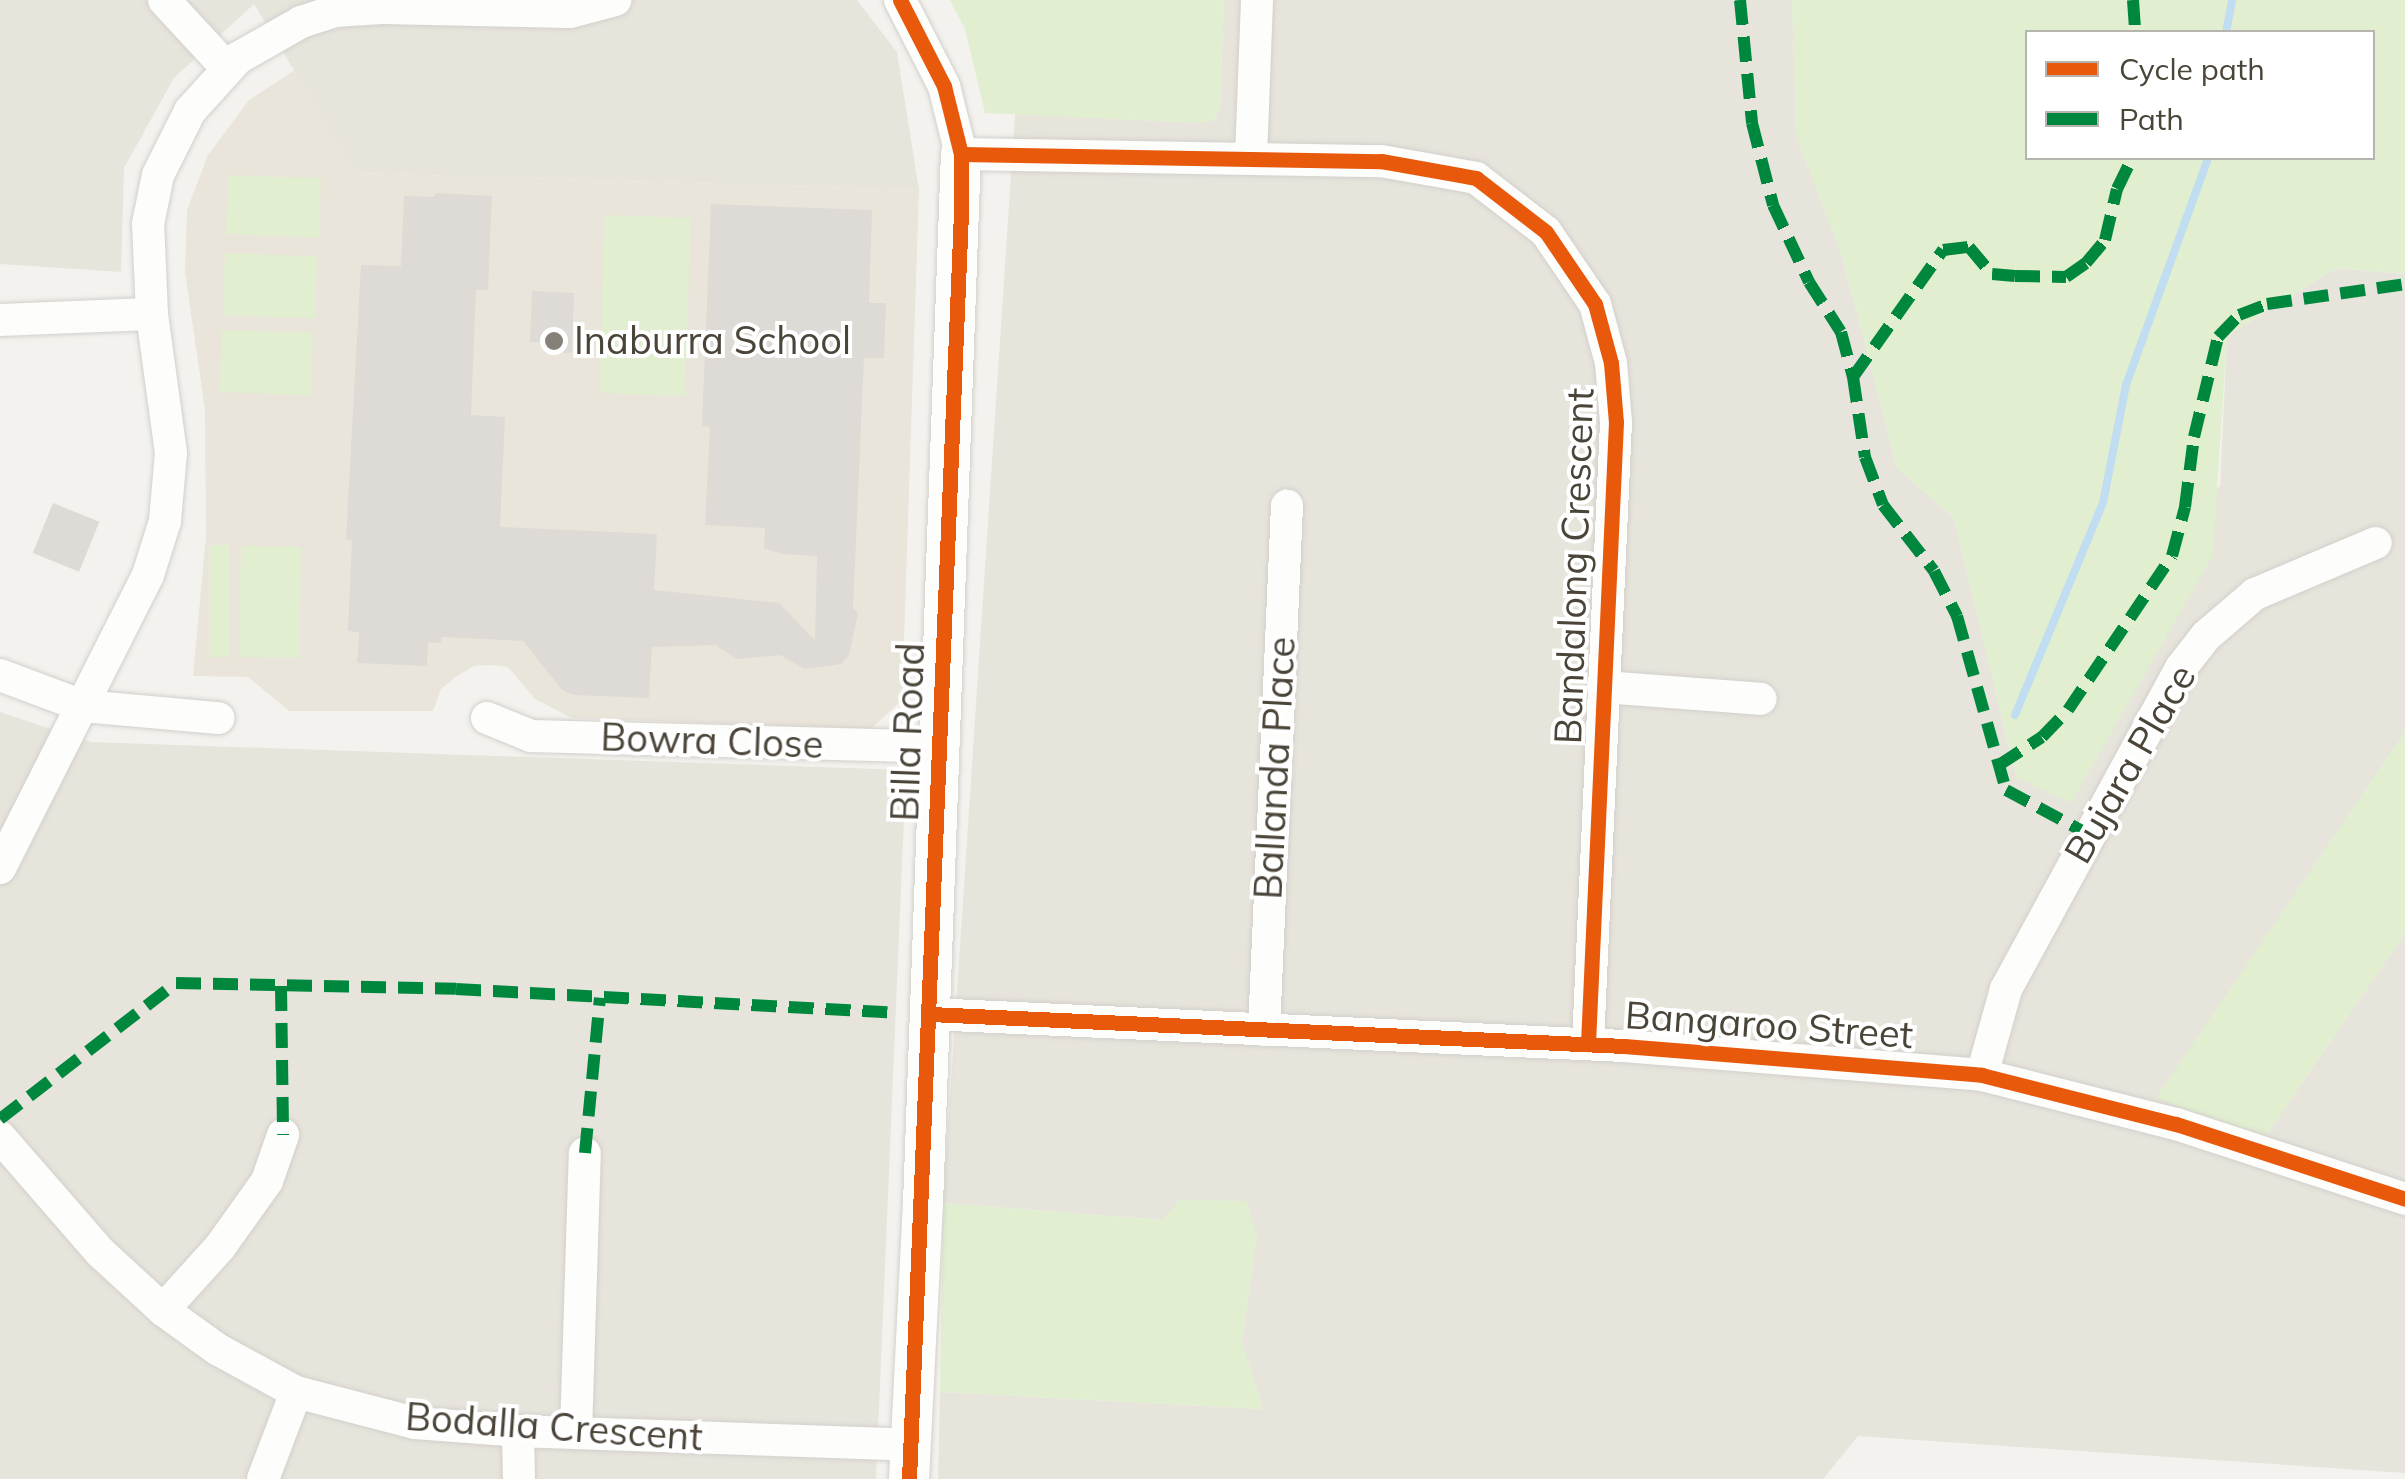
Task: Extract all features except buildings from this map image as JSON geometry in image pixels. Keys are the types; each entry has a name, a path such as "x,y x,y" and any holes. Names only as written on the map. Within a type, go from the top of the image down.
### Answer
{"street":[{"path":"164,0 226,68"},
{"path":"0,868 148,575 165,521 172,453 152,314 148,224 158,176 190,112 226,68 264,41 334,12 382,8 570,12 616,0"},
{"name":"Billa Road","path":"900,0 938,70 960,154 930,1014 909,1462"},
{"path":"1251,157 1257,0"},
{"name":"Bandalong Crescent","path":"960,154 1382,161 1476,178 1546,232 1594,304 1612,363 1616,422 1588,1044"},
{"path":"0,320 152,314"},
{"name":"Ballanda Place","path":"1264,1030 1287,506"},
{"name":"Bujara Place","path":"1982,1075 2006,989 2181,668 2218,624 2256,594 2376,543"},
{"path":"0,675 83,706 218,718"},
{"path":"1604,687 1761,699"},
{"name":"Bowra Close","path":"488,718 531,736 940,748"},
{"name":"Bangaroo Street","path":"930,1014 1588,1044 1982,1075 2176,1124 2405,1198"},
{"path":"164,1310 220,1247 267,1181 283,1135"},
{"name":"Bodalla Crescent","path":"0,1137 100,1252 164,1310 217,1349 296,1392 415,1423 909,1462"},
{"path":"576,1433 585,1153"},
{"path":"264,1479 296,1392"},
{"path":"518,1431 519,1479"}],"shaded area":[{"path":"0,0 857,0 897,52 919,190 356,173 254,4 174,78 124,168 121,272 0,264"},
{"path":"1224,0 1792,0 1796,136 1842,256 1897,468 1954,518 2016,777 2220,485 2227,336 2336,268 2405,274 2405,732 2157,1098 2265,1137 2405,933 2405,1473 1858,1436 1823,1479 938,1479 940,1392 1263,1409 1242,1342 1257,1234 1162,1220 943,1203 1015,114 1201,123 1215,120 1220,106"},
{"name":"Inaburra School","path":"295,70 357,173 919,190 902,700 871,729 572,718 535,699 508,667 491,665 474,666 457,676 441,689 433,711 289,711 248,677 193,676 206,536 205,410 185,272 187,210 208,155 249,100"},
{"path":"0,712 91,742 906,770 876,1479 0,1479"}],"green space":[{"path":"950,0 1224,0 1220,106 1215,120 1201,123 985,113 965,29"},
{"path":"1792,0 2405,0 2405,274 2336,268 2227,336 2213,556 2071,803 2016,777 1954,518 1897,468 1842,256 1796,136"},
{"path":"228,175 321,178 319,237 226,234"},
{"path":"605,215 691,218 685,396 599,393"},
{"path":"225,253 317,256 315,318 223,315"},
{"path":"222,330 313,333 311,395 220,392"},
{"path":"209,545 230,545 230,657 209,657"},
{"path":"241,546 301,547 299,658 239,657"},
{"path":"2405,732 2405,933 2265,1137 2156,1098"},
{"path":"1179,1200 1246,1201 1257,1234 1242,1342 1263,1409 940,1392 943,1203 1162,1220"}],"waterway":[{"path":"2226,30 2232,0"},
{"path":"2015,715 2103,503 2126,385 2207,160"}],"marked path":[{"path":"1740,0 1752,123 1773,205 1809,282 1841,332 1853,377 1865,457 1883,505 1934,571 1957,616 2006,790 2088,834"},
{"path":"2133,0 2135,30"},
{"path":"1853,377 1943,250 1969,247 1992,274 2066,277 2086,263 2105,240 2117,189 2131,160"},
{"path":"1999,765 2042,737 2068,710 2172,556 2218,337 2239,315 2267,304 2405,284"},
{"path":"0,1119 176,983 456,989 887,1012"},
{"path":"281,986 283,1135"},
{"path":"585,1153 600,998"}],"cycle path":[{"path":"900,0 944,86 961,154 909,1479"},
{"path":"961,154 1381,161 1476,178 1546,232 1595,304 1611,363 1616,422 1588,1044"},
{"path":"930,1014 1624,1046 1982,1075 2176,1124 2405,1199"}],"place":[{"name":"Inaburra School","path":"554,341"}]}
